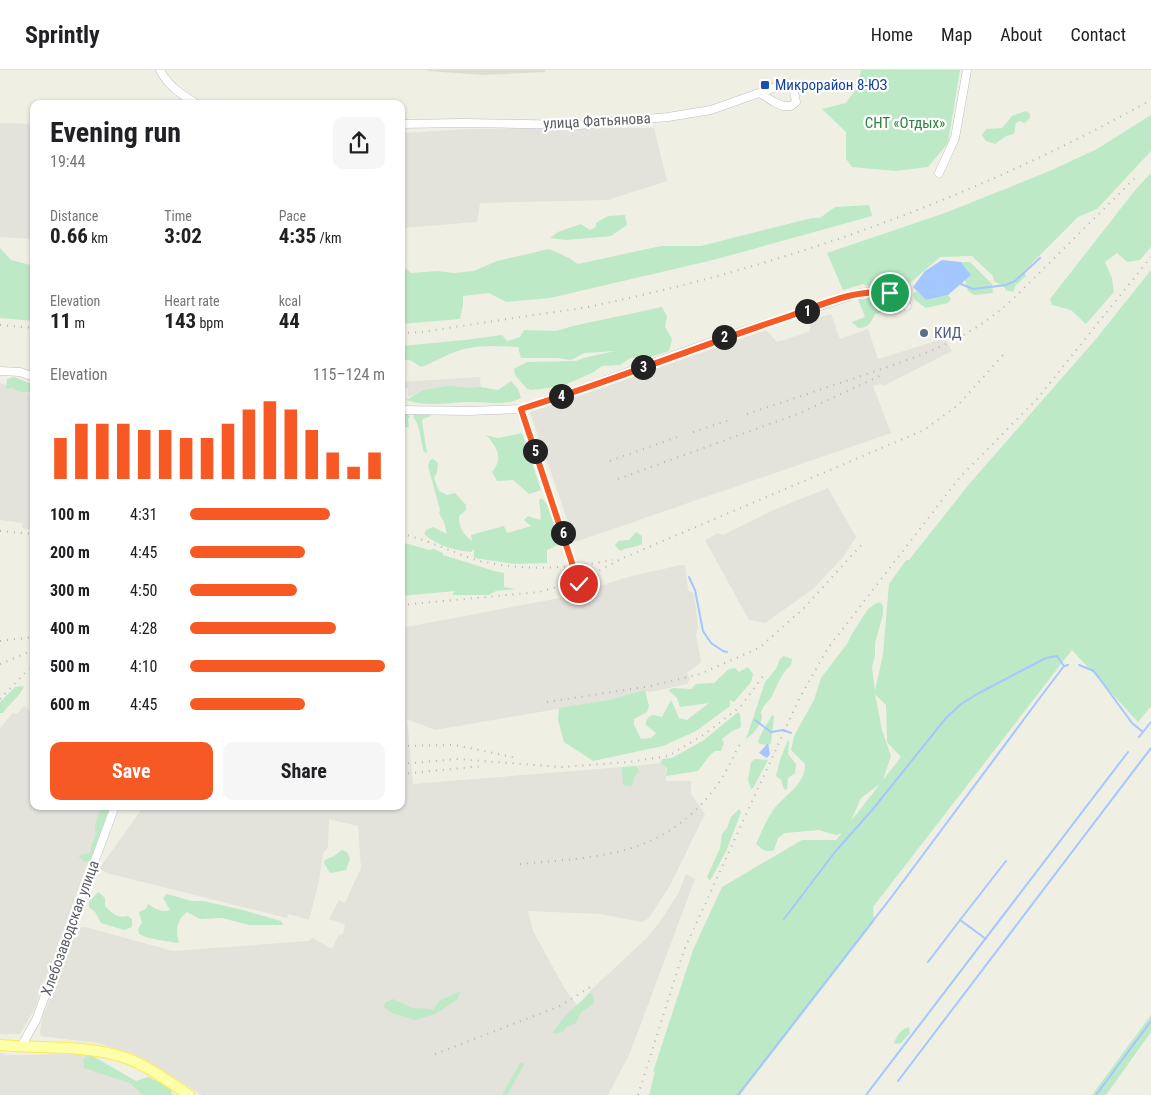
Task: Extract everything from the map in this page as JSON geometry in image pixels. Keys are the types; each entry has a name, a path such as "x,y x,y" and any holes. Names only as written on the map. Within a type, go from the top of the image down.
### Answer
{"main road":[{"path":"0,1045 87,1049 104,1052 128,1059 152,1071 189,1095"}],"street":[{"path":"160,70 178,92 191,100"},
{"path":"939,173 955,138 967,70"},
{"name":"улица Фатьянова","path":"405,124 578,125 668,117 711,110 787,83 794,91 796,102 791,106 783,106 760,93"},
{"path":"405,410 467,411 521,409 728,336 860,293 874,291 890,293 900,298 907,306"},
{"path":"0,371 20,372 30,376"},
{"path":"521,409 580,586"},
{"name":"Хлебозаводская улица","path":"21,1047 36,1020 114,810"}],"shaded area":[{"path":"427,70 545,70 545,72 485,75"},
{"path":"0,123 30,124 30,239 0,237"},
{"path":"654,128 667,181 608,200 480,203 477,222 405,228 405,133 470,129"},
{"path":"831,314 840,339 868,329 878,359 936,341 935,335 944,337 952,351 883,386 881,384 873,386 891,433 575,542 530,412 766,330 777,342 809,332 811,320"},
{"path":"480,377 481,391 408,396 408,388 405,388 405,382"},
{"path":"0,383 30,394 30,529 22,528 23,523 0,520"},
{"path":"828,488 856,537 843,557 813,589 765,623 749,620 705,540 718,533 723,535 776,509"},
{"path":"685,565 688,590 694,594 698,627 696,635 701,662 687,673 690,679 687,684 651,692 645,691 609,700 435,730 407,719 413,784 666,762 666,781 691,781 691,794 705,814 670,885 649,918 642,922 600,914 528,911 533,931 566,991 578,1006 591,990 646,939 662,919 679,892 686,874 695,879 630,1053 608,1095 202,1095 134,1054 98,1043 41,1036 42,1019 73,937 79,928 85,927 173,951 309,941 313,938 330,948 333,947 338,936 343,934 345,924 329,919 339,900 345,903 361,868 358,826 329,819 328,847 323,853 319,881 309,920 288,914 287,918 110,874 99,869 141,810 405,810 405,627 597,591 600,586 628,577"},
{"path":"24,706 30,711 30,810 108,810 34,1010 20,1034 0,1034 0,728 13,713 17,714"},
{"path":"0,1053 8,1055 85,1054 157,1095 0,1095"}],"green space":[{"name":"СНТ «Отдых»","path":"861,70 960,70 948,143 928,167 895,171 852,167 846,159 846,132 822,109 846,103 856,89"},
{"path":"1026,111 1030,114 1030,118 1025,123 1019,121 1016,123 1014,134 1006,136 995,144 986,141 982,135 986,129 1002,128 1012,116"},
{"path":"1151,115 1151,151 1097,209 1078,217 1024,271 1026,276 1016,285 1013,292 1005,290 1005,288 994,281 993,276 972,256 940,257 902,290 892,285 891,287 885,285 881,279 875,281 872,288 863,284 843,290 827,253 945,213 1052,170 1097,149"},
{"path":"1151,173 1151,247 1140,260 1127,262 1117,253 1105,262 1112,278 1114,292 1086,324 1071,310 1052,305 1050,299 1136,189"},
{"path":"869,205 872,216 713,260 550,298 506,302 489,293 463,296 460,319 405,324 405,268 411,273 474,271 497,261 549,249 578,264 661,246 701,246 812,218 820,218 835,207"},
{"path":"625,215 627,225 611,236 566,240 550,238 558,232 581,224 590,230 596,227 596,223 608,216"},
{"path":"0,248 11,260 30,265 30,321 0,318"},
{"path":"961,262 970,262 992,284 993,293 974,295 968,291 965,280 970,275"},
{"path":"1151,270 1151,706 1138,722 1072,650 873,907 874,922 740,1095 649,1095 655,1071 653,1072 693,950 722,887 802,840 836,840 842,833 836,835 819,830 785,833 778,838 774,850 771,851 764,850 756,844 776,806 802,779 805,764 791,750 794,736 814,700 821,678 847,644 868,609 880,602 883,606 883,614 875,643 875,656 872,667 875,691 883,654 889,584 906,560 909,560 970,483 1096,339","holes":["875,694 886,705 887,742 901,757 883,780 891,756 882,730","880,784 851,821 861,798"]},
{"path":"917,291 926,300 948,295 951,299 948,303 926,308 915,300 913,294"},
{"path":"884,295 888,299 888,311 875,314 867,326 858,328 852,322 865,317 858,299"},
{"path":"662,307 667,316 665,327 672,339 669,351 650,357 630,358 620,365 602,366 592,373 562,386 532,390 527,389 515,375 514,369 527,362 576,361 615,351 584,353 571,360 521,358 518,347 485,346 459,350 421,367 410,360 405,360 405,346 502,335 507,341 520,337 524,330 556,331"},
{"path":"14,377 30,383 30,392 20,392 13,388 6,389 7,379"},
{"path":"511,381 518,389 521,398 515,401 429,404 406,400 424,390 447,386 481,387 498,390"},
{"path":"429,411 431,416 423,419 422,422 427,453 424,452 419,429 413,416 417,412"},
{"path":"405,413 408,413 410,417 408,419 409,427 405,428"},
{"path":"522,433 541,490 529,494 513,480 497,481 492,472 498,462 498,453 486,435 498,438"},
{"path":"433,459 438,463 434,478 439,491 447,495 455,493 466,505 466,510 459,516 460,524 464,533 472,541 471,535 504,526 507,533 531,526 524,520 528,516 540,520 539,500 541,498 549,507 560,544 547,550 547,563 515,564 474,558 474,549 471,552 452,549 435,542 424,534 426,530 433,527 447,534 439,513 440,510 428,466 430,460"},
{"path":"636,532 642,536 642,544 620,551 615,545 618,541 629,540"},
{"path":"405,543 429,550 434,549 443,553 443,555 504,573 504,587 516,589 496,591 489,595 452,595 455,591 405,596"},
{"path":"784,656 792,659 791,665 763,708 758,727 746,739 765,682"},
{"path":"748,667 753,674 751,682 734,702 730,700 730,706 696,731 663,746 593,761 564,742 558,720 559,708 609,700 645,690 649,706 647,712 634,719 634,725 641,739 651,738 656,733 646,725 647,720 653,715 662,717 671,700 679,718 687,720 709,703 680,707 677,698 669,691 670,689 691,689 696,684 714,683 729,669 735,668 739,672"},
{"path":"24,686 3,713 0,713 0,702 15,687"},
{"path":"738,712 740,714 741,727 722,739 724,743 721,751 715,751 709,756 698,771 666,776 667,768 660,762 663,759 672,758 704,740"},
{"path":"772,715 774,716 771,743 768,745 760,744 758,742 760,736"},
{"path":"788,740 788,754 796,764 795,773 788,778 787,790 784,789 781,780 776,776"},
{"path":"755,759 768,760 751,789 748,780 751,762"},
{"path":"636,766 639,771 634,778 632,786 623,785 622,767"},
{"path":"739,809 741,812 727,849 710,881 707,877 720,848 722,834 727,828 731,817"},
{"path":"100,810 109,810 90,862 84,861 79,855 90,853 96,835 95,825"},
{"path":"342,850 347,852 350,859 346,870 330,873 324,863 325,860"},
{"path":"98,892 105,898 105,906 112,913 121,917 128,916 132,919 132,927 124,930 101,923 95,912 89,907 89,902"},
{"path":"167,894 192,901 203,901 243,910 281,921 283,925 249,925 222,918 200,919 187,912 181,918 178,926 179,942 177,943 148,938 139,934 138,929 142,923 139,912 146,909 148,904 161,910 170,910 163,898"},
{"path":"461,991 457,1000 435,1014 415,1020 392,1013 384,1007 385,1003 393,999 412,1008 434,1009 439,1001"},
{"path":"590,993 593,995 594,1002 581,1012 576,1023 566,1027 563,1032 553,1034 565,1016"},
{"path":"1151,1015 1151,1032 1106,1095 1092,1095"},
{"path":"909,1027 910,1033 901,1043 894,1043 896,1037"},
{"path":"89,1054 136,1081 148,1077 170,1087 172,1095 143,1095 130,1083 84,1068 83,1060"},
{"path":"522,1062 524,1065 507,1095 502,1095 520,1063"}],"water":[{"path":"942,260 961,262 971,275 948,295 926,300 913,287 925,271"},
{"path":"768,743 770,754 767,758 759,753"}],"waterway":[{"path":"961,284 973,289 1006,285 1015,281 1040,258"},
{"path":"689,577 695,590 703,631 711,643 727,652"},
{"path":"784,919 835,852 873,809 946,718 961,704 1046,658 1057,656 1064,666"},
{"path":"738,1095 893,895 1064,666 1068,665"},
{"path":"1079,665 1094,671 1132,723 1143,732"},
{"path":"755,720 771,732 783,730 791,733"},
{"path":"1139,737 1151,722"},
{"path":"898,1081 1151,748"},
{"path":"866,1095 1128,752"},
{"path":"960,920 1006,861"},
{"path":"928,962 960,920 986,939"},
{"path":"1096,1095 1151,1021"}],"railway":[{"path":"405,333 422,332 594,306 674,287 815,247 884,223 1020,167 1086,135 1151,100"},
{"path":"747,414 905,361 960,337 995,314 1013,299 1137,176"},
{"path":"638,1095 684,950 799,699 828,648 960,477 1037,399 1151,257"},
{"path":"0,325 30,328"},
{"path":"405,605 539,592 579,581 623,558 924,430 958,405 1004,354"},
{"path":"618,479 800,413 882,375"},
{"path":"693,432 733,419"},
{"path":"610,461 677,437"},
{"path":"0,531 30,534"},
{"path":"405,535 476,560 510,566 540,568 583,565 613,560"},
{"path":"547,702 651,686 700,674 759,648 804,608 863,543"},
{"path":"0,641 30,637"},
{"path":"0,664 30,652"},
{"path":"0,699 30,669"},
{"path":"405,764 457,759 561,767 629,762 668,756 705,734 741,706 766,672"},
{"path":"520,864 602,855 651,841 674,828 695,811 719,783 740,744"},
{"path":"405,746 455,745 517,758"},
{"path":"405,774 483,766"},
{"path":"435,1054 560,1006 595,984"}],"place":[{"name":"Микрорайон 8-ЮЗ","path":"765,85"},
{"name":"КИД","path":"924,333"}],"route":[{"path":"579,584 521,409 839,299 874,291 890,293"}]}
